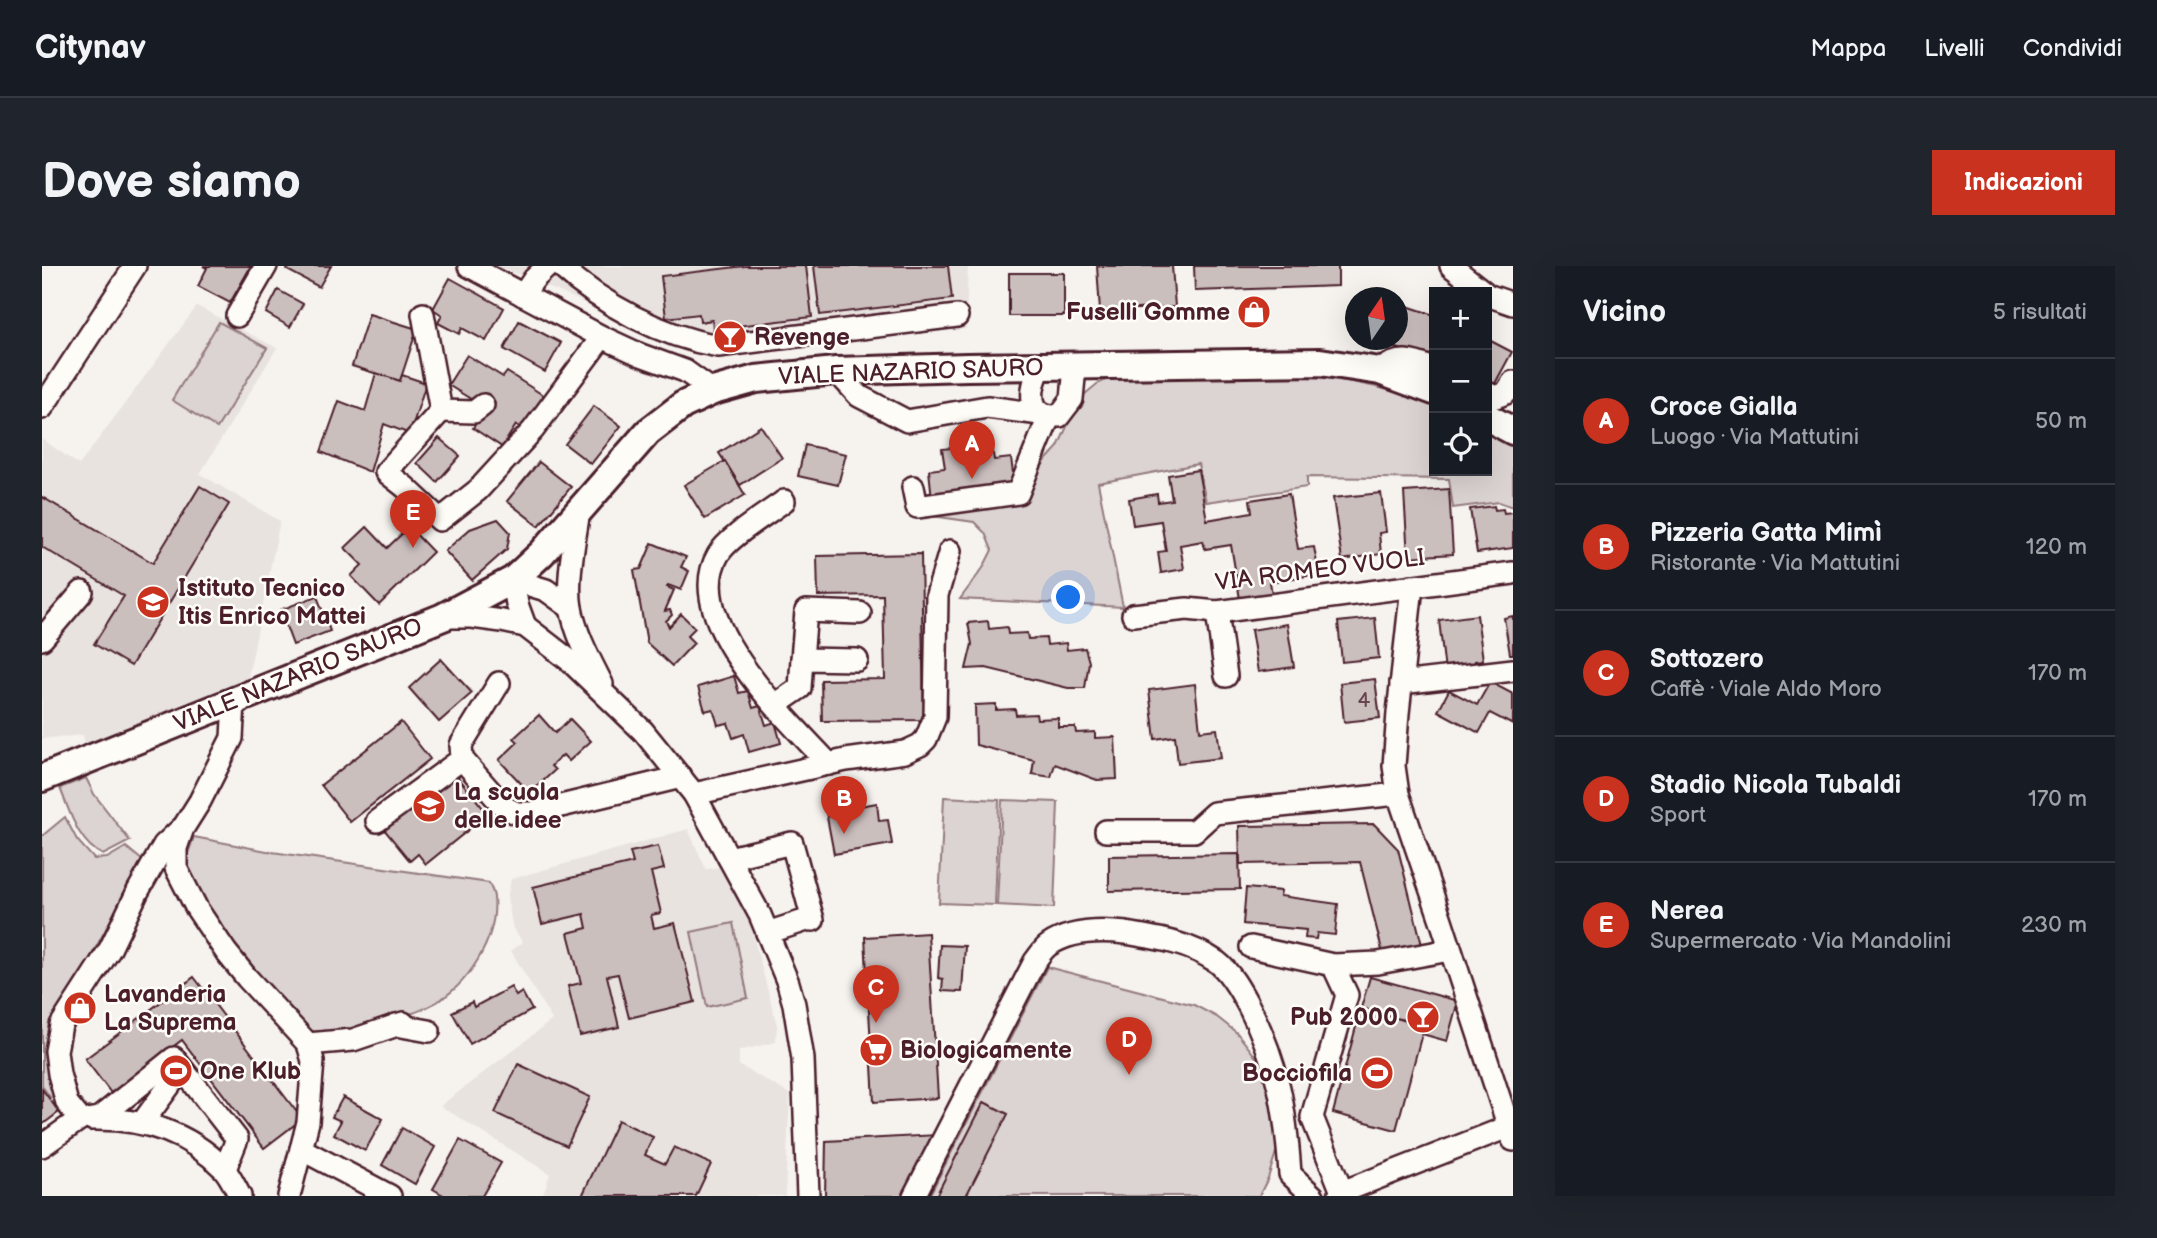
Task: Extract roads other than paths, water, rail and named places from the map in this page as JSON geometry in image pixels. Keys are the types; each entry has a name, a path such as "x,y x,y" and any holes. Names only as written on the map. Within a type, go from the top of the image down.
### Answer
{"main road":[{"name":"VIALE NAZARIO SAURO","path":"43,777 443,617 513,580 541,554 648,432 683,405 713,391 756,379 836,371 1231,362 1320,362 1380,370 1429,389"},
{"path":"1492,420 1513,431"}],"street":[{"path":"42,408 135,266"},
{"path":"237,316 266,266"},
{"path":"469,266 602,337 685,371 713,391"},
{"path":"523,295 534,279 548,266"},
{"path":"560,266 592,293 642,320 692,340 718,346 957,316"},
{"path":"1451,266 1477,287"},
{"path":"1492,296 1513,304"},
{"path":"423,314 441,411"},
{"path":"483,405 474,412 441,411 386,472 440,520 478,490 533,430 602,337"},
{"path":"1380,370 1391,362 1411,361 1429,367"},
{"path":"1041,367 1031,392 1034,404 1044,415"},
{"path":"836,371 859,396 907,421 987,407 1059,416 1072,399 1076,367"},
{"path":"1492,395 1496,397 1506,393 1513,382"},
{"path":"913,487 916,507 1018,493 1044,415"},
{"path":"784,501 719,552 710,578 710,594 713,611 731,648 775,705 829,764"},
{"path":"579,510 571,564 571,608 583,644 608,696"},
{"path":"694,794 829,764 905,752 920,745 930,733 935,717 937,595 950,551"},
{"name":"VIA ROMEO VUOLI","path":"1133,615 1186,609 1217,612 1513,573"},
{"path":"525,626 517,604 513,580 546,590 571,608"},
{"path":"1333,965 1347,995 1312,1118 1341,1194 1510,1133 1398,794 1394,766 1412,586"},
{"path":"42,639 82,593"},
{"path":"775,705 800,688 806,611 860,613"},
{"path":"1217,612 1226,676"},
{"path":"443,617 472,617 525,626 569,660 608,696 643,731 694,794 767,933 788,983 799,1027 803,1059 808,1196"},
{"path":"802,659 857,660"},
{"path":"1401,684 1513,670"},
{"path":"499,683 461,745 462,760 504,807 516,814 532,813 681,777"},
{"path":"234,701 232,738 183,828 176,848 176,868 197,909 247,978 308,1044 313,1061 308,1122 289,1196"},
{"path":"376,821 462,760"},
{"path":"1106,831 1194,831 1214,813 1398,794"},
{"path":"183,828 164,845 110,949 61,1024 56,1051 59,1074 67,1103 89,1119 142,1123 191,1141 225,1169 240,1196"},
{"path":"729,858 792,843 813,920 767,933"},
{"path":"914,1196 1035,961 1048,946 1092,931 1165,940 1198,951 1219,963 1240,989 1262,1032 1283,1100 1290,1174 1312,1196"},
{"path":"1251,947 1333,965 1378,963 1450,950"},
{"path":"308,1044 353,1040 399,1024 429,1031"},
{"path":"42,1146 89,1119 174,1058 237,1139 225,1169"},
{"path":"142,1123 178,1074"},
{"path":"301,1149 390,1196"}],"place":[{"name":"Fuselli Gomme","path":"1254,312"},
{"name":"Revenge","path":"730,337"},
{"name":"Croce Gialla","path":"972,479"},
{"name":"Nerea","path":"413,548"},
{"name":"Istituto Tecnico Itis Enrico Mattei","path":"153,602"},
{"name":"La scuola delle idee","path":"429,806"},
{"name":"Pizzeria Gatta Mimì","path":"844,834"},
{"name":"Lavanderia La Suprema","path":"80,1008"},
{"name":"Pub 2000","path":"1423,1017"},
{"name":"Sottozero","path":"876,1023"},
{"name":"Biologicamente","path":"876,1050"},
{"name":"One Klub","path":"176,1071"},
{"name":"Bocciofila","path":"1377,1073"},
{"name":"Stadio Nicola Tubaldi","path":"1129,1075"}]}
